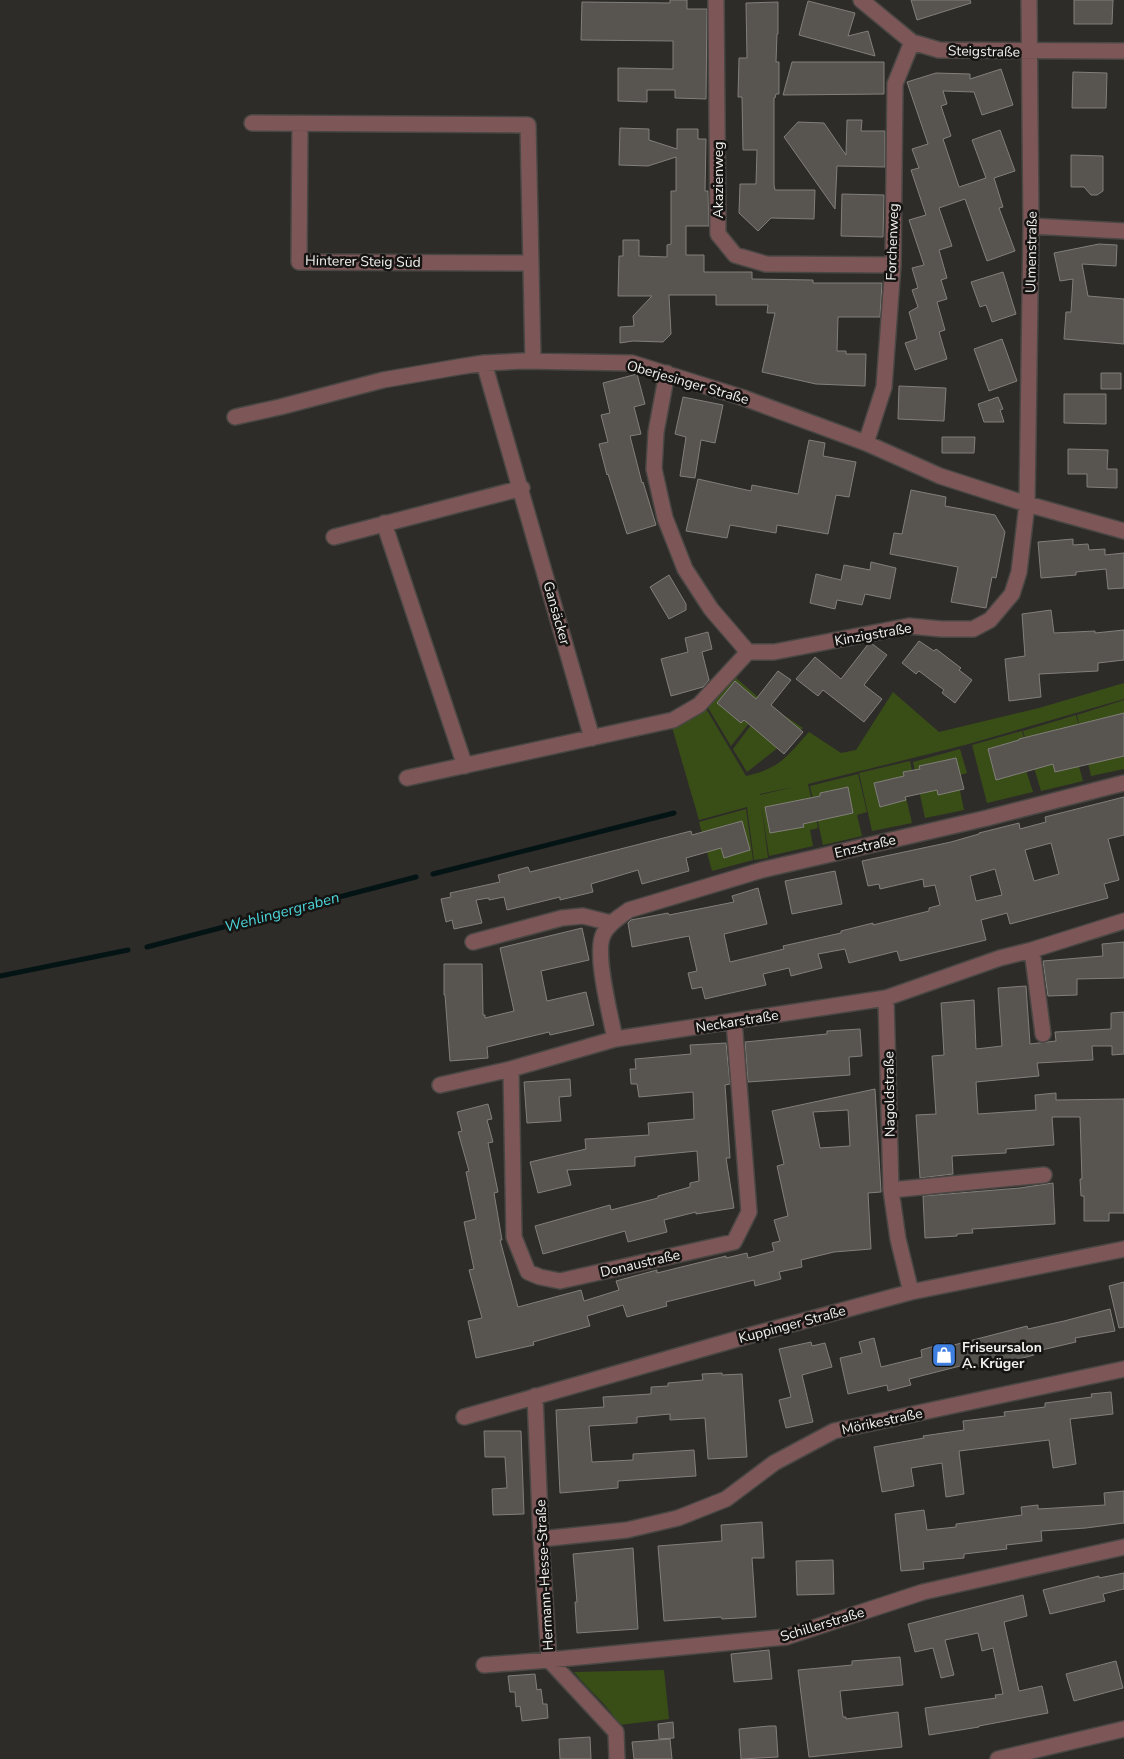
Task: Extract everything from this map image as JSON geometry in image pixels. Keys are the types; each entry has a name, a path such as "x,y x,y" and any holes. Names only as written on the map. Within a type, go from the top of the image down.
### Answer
{"street":[{"name":"Akazienweg","path":"716,0 718,234 735,255 766,264 893,265"},
{"name":"Steigstraße","path":"861,0 912,42 939,50 1029,52 1124,51"},
{"name":"Ulmenstraße","path":"1026,504 1031,226 1029,0"},
{"name":"Forchenweg","path":"866,443 884,387 893,265 895,84 912,42"},
{"path":"252,124 528,125 533,361"},
{"name":"Hinterer Steig Süd","path":"300,124 299,262 531,263"},
{"path":"1031,226 1124,230"},
{"name":"Oberjesinger Straße","path":"235,417 382,380 484,363 533,361 632,363 744,398 866,443 940,476 1026,504 1124,531"},
{"name":"Gansäcker","path":"484,363 522,488 592,738"},
{"path":"407,778 673,720 699,705 748,652 711,609 685,569 665,518 654,469 656,432 667,373"},
{"path":"334,537 522,488"},
{"name":"Kinzigstraße","path":"748,652 774,652 909,626 942,630 973,629 990,620 1012,594 1019,572 1026,504"},
{"path":"384,523 465,766"},
{"name":"Enzstraße","path":"611,923 629,910 762,870 987,818 1124,783"},
{"path":"473,942 562,918 584,916 611,923 602,935 602,978 615,1039"},
{"name":"Neckarstraße","path":"440,1085 510,1069 615,1039 886,998 1000,958 1124,921"},
{"path":"1032,950 1043,1034"},
{"name":"Nagoldstraße","path":"886,998 891,1190 898,1239 911,1292"},
{"name":"Donaustraße","path":"510,1069 514,1237 528,1272 540,1277 560,1281 734,1242 750,1212 734,1021"},
{"path":"891,1190 1044,1174"},
{"name":"Kuppinger Straße","path":"464,1417 751,1335 911,1292 1124,1249"},
{"name":"Mörikestraße","path":"541,1539 627,1530 678,1518 726,1499 774,1463 834,1431 1124,1369"},
{"name":"Hermann-Hesse-Straße","path":"536,1396 541,1539 549,1660 616,1732 617,1759"},
{"name":"Schillerstraße","path":"484,1665 786,1637 923,1592 1124,1547"},
{"path":"998,1759 1124,1729"}],"green space":[{"path":"735,677 765,703 731,746 707,706"},
{"path":"1124,683 1124,699 965,745 808,784 818,828 810,830 813,846 769,856 761,801 768,858 754,860 747,807 699,820 672,727 705,707 746,776 775,765 788,755 809,732 841,753 856,750 893,692 939,732 1039,708","holes":["794,787 760,795 760,794"]},
{"path":"1124,700 1124,769 1091,776 1077,715"},
{"path":"767,704 803,728 747,772 733,749"},
{"path":"1076,715 1081,734 1071,737 1083,781 1041,791 1023,731"},
{"path":"1022,731 1028,751 1021,755 1033,792 987,803 972,745"},
{"path":"960,749 967,773 957,776 964,810 925,818 913,762"},
{"path":"910,761 915,785 904,789 912,823 872,831 859,773"},
{"path":"858,774 867,812 857,815 862,836 823,845 810,786"},
{"path":"746,809 753,860 712,871 699,822"},
{"path":"664,1670 669,1719 619,1725 604,1704 574,1672"}],"building":[{"path":"670,0 687,0 687,9 707,9 706,99 675,98 675,90 647,90 647,102 618,101 618,68 673,69 673,41 581,40 582,2 670,3"},
{"path":"911,0 970,0 971,3 917,20"},
{"path":"1074,0 1113,0 1112,24 1074,24"},
{"path":"808,1 855,13 848,36 868,31 875,56 799,35"},
{"path":"778,2 776,62 779,62 779,94 776,94 774,98 774,185 775,190 815,190 814,219 771,218 758,231 739,213 740,184 756,184 757,150 743,150 742,97 738,97 739,58 747,58 746,3"},
{"path":"792,62 884,62 884,94 783,95"},
{"path":"1001,69 1013,105 982,115 974,92 943,91 947,104 941,106 951,136 943,139 959,187 986,178 972,140 1000,130 1015,171 994,178 1003,207 999,208 1015,251 987,261 965,199 939,208 952,246 939,250 947,278 941,280 947,299 937,302 945,330 939,332 947,359 915,370 905,343 917,339 909,312 918,307 912,290 918,288 912,268 924,265 909,220 926,215 911,170 919,168 912,149 928,144 907,82 936,73 970,74 970,79"},
{"path":"1073,72 1107,73 1106,108 1072,108"},
{"path":"847,120 862,120 861,131 885,131 885,167 837,166 835,209 784,137 798,122 824,123 846,155"},
{"path":"620,128 649,129 649,140 677,149 677,129 698,129 698,139 706,139 705,191 708,191 709,226 686,226 686,255 704,255 704,272 752,272 752,279 813,280 813,283 882,283 880,317 838,317 837,351 846,351 846,354 866,354 865,386 816,384 762,372 775,313 767,313 768,305 716,305 716,295 669,295 671,334 663,342 633,341 620,343 620,327 634,326 633,316 652,296 618,296 619,256 623,256 623,240 639,240 639,256 667,257 667,245 671,244 671,191 676,191 676,157 648,166 619,165"},
{"path":"1071,155 1103,156 1103,191 1097,195 1091,195 1084,187 1071,187"},
{"path":"842,194 884,195 883,237 841,236"},
{"path":"1099,244 1117,245 1116,266 1082,264 1088,296 1124,299 1124,344 1064,339 1066,312 1071,312 1073,279 1060,281 1054,253"},
{"path":"1003,272 1016,314 992,322 986,305 980,307 971,282"},
{"path":"1002,339 1017,381 989,391 974,349"},
{"path":"1101,373 1121,373 1121,389 1101,389"},
{"path":"637,374 645,404 634,407 641,434 630,436 642,483 656,525 627,534 607,475 599,444 608,442 601,415 610,413 603,383"},
{"path":"899,386 946,388 944,421 898,419"},
{"path":"1064,394 1106,394 1106,424 1064,423"},
{"path":"683,397 723,405 715,443 701,440 695,478 680,476 686,437 675,434"},
{"path":"998,397 1003,409 1000,410 1004,422 984,422 978,404"},
{"path":"942,437 975,437 974,453 942,453"},
{"path":"809,440 825,443 823,456 856,462 849,497 836,495 828,534 777,525 776,533 730,525 727,538 686,531 698,479 751,491 752,485 798,494"},
{"path":"1068,449 1108,450 1107,469 1117,469 1117,488 1087,487 1087,474 1068,474"},
{"path":"911,490 946,497 945,506 995,515 1005,532 996,578 992,577 986,608 951,602 958,567 890,554 894,533 902,534"},
{"path":"1073,539 1073,545 1088,544 1089,550 1105,549 1105,555 1124,553 1124,588 1108,589 1106,569 1076,572 1076,575 1041,578 1038,542"},
{"path":"871,562 896,568 890,599 865,594 862,605 837,600 835,609 810,603 816,574 841,580 844,565 870,570"},
{"path":"669,575 686,604 686,610 669,619 650,587"},
{"path":"1051,610 1054,633 1095,631 1095,633 1124,630 1124,660 1098,663 1098,671 1039,674 1041,697 1009,701 1005,659 1025,656 1022,614"},
{"path":"708,632 712,649 702,652 709,680 703,687 671,696 661,659 688,652 685,638"},
{"path":"919,641 934,651 936,649 961,668 959,670 972,680 955,703 942,693 944,690 919,671 916,674 902,663"},
{"path":"869,643 887,655 864,685 882,699 864,722 823,690 818,696 796,679 815,657 841,679"},
{"path":"778,671 791,680 771,705 803,732 784,754 744,720 741,723 717,703 735,681 756,699"},
{"path":"1124,713 1124,756 1055,772 1053,764 996,780 988,749 1019,739"},
{"path":"956,758 964,789 938,795 937,790 905,797 906,800 880,807 874,783 904,776 903,772 920,769 919,766"},
{"path":"848,787 853,813 803,824 804,827 770,833 765,807 820,796 820,793"},
{"path":"1124,797 1124,835 1108,839 1119,880 1104,884 1108,898 1010,924 1007,913 981,920 986,940 900,961 897,951 849,963 845,949 818,954 822,968 791,976 789,968 763,974 766,985 705,999 702,987 692,989 688,973 697,971 689,936 632,947 628,923 631,920 668,913 669,915 734,902 732,896 758,888 767,924 724,934 730,962 784,949 783,946 841,933 841,931 929,911 929,908 940,905 935,885 924,887 923,879 880,889 879,884 868,886 862,861 951,842 1019,823 1020,829 1046,822 1045,817","holes":["1051,843 1059,874 1034,881 1025,850","995,869 1002,895 976,901 970,876"]},
{"path":"742,821 750,850 724,858 721,848 686,858 689,871 642,884 638,870 591,884 593,892 560,900 560,897 507,910 504,897 476,900 482,923 454,929 452,920 446,922 441,899 451,897 450,893 500,882 498,875 528,867 530,872 691,831 692,835"},
{"path":"835,871 842,904 792,914 785,881"},
{"path":"582,928 589,960 541,971 547,1001 586,992 594,1025 550,1035 549,1032 487,1047 488,1058 450,1061 444,995 444,964 482,964 483,1015 485,1015 485,1018 514,1011 500,948"},
{"path":"1124,942 1124,978 1077,979 1077,995 1048,996 1043,961 1103,956 1102,944"},
{"path":"1026,986 1030,1044 1056,1041 1055,1032 1111,1029 1111,1013 1124,1012 1124,1054 1112,1055 1112,1046 1092,1046 1093,1060 1037,1063 1039,1076 976,1082 978,1114 1036,1110 1035,1095 1056,1093 1056,1100 1124,1099 1124,1213 1109,1213 1109,1221 1084,1221 1084,1196 1081,1196 1080,1179 1082,1179 1080,1117 1052,1117 1054,1145 1006,1149 1006,1153 952,1156 953,1174 920,1178 916,1115 936,1114 932,1056 944,1055 941,1003 974,1000 976,1049 1002,1046 998,988"},
{"path":"860,1029 862,1056 849,1057 850,1075 748,1082 745,1042 827,1034 827,1031"},
{"path":"726,1043 730,1084 725,1085 730,1158 726,1158 734,1208 696,1214 696,1212 664,1220 667,1232 628,1242 625,1231 543,1254 535,1226 610,1205 611,1210 658,1198 658,1196 690,1187 690,1183 699,1181 697,1151 635,1157 635,1166 567,1170 571,1185 538,1193 530,1162 586,1149 585,1139 649,1135 648,1123 694,1119 693,1092 639,1097 637,1084 631,1084 630,1069 636,1069 635,1059 691,1054 690,1045"},
{"path":"570,1079 571,1096 559,1097 561,1121 527,1123 524,1082"},
{"path":"875,1089 881,1192 868,1193 871,1249 834,1252 801,1260 802,1267 779,1272 781,1279 755,1286 754,1280 666,1302 667,1306 627,1317 623,1305 587,1316 590,1326 533,1342 534,1345 476,1358 468,1321 482,1318 469,1270 474,1269 464,1222 476,1219 466,1172 469,1171 458,1132 462,1131 457,1112 488,1104 492,1119 487,1120 493,1142 488,1143 498,1192 494,1193 502,1240 500,1240 518,1307 581,1290 584,1301 619,1290 616,1281 657,1270 657,1273 726,1256 726,1258 747,1253 748,1258 774,1251 772,1243 780,1241 774,1220 788,1216 777,1166 784,1164 772,1111","holes":["848,1110 850,1146 820,1148 813,1112"]},
{"path":"1053,1183 1055,1224 972,1229 973,1233 925,1238 923,1196 1020,1188"},
{"path":"1124,1282 1124,1327 1119,1328 1109,1286"},
{"path":"1110,1309 1115,1331 1075,1338 1076,1342 1033,1352 1034,1355 1011,1361 965,1369 964,1365 909,1379 911,1385 888,1391 887,1385 848,1394 840,1358 862,1353 859,1342 874,1338 881,1367 922,1357 921,1350 945,1343 946,1347 1027,1326 1028,1329"},
{"path":"811,1342 812,1346 825,1343 832,1367 802,1375 813,1422 786,1428 779,1400 791,1397 779,1349"},
{"path":"722,1373 722,1375 742,1374 747,1457 708,1459 705,1418 670,1420 670,1414 637,1417 637,1423 589,1426 592,1462 633,1460 633,1454 694,1450 696,1476 618,1481 618,1488 560,1493 556,1410 604,1407 603,1397 651,1394 651,1387 668,1386 668,1383 703,1380 702,1374"},
{"path":"1111,1392 1113,1414 1070,1419 1076,1464 1053,1468 1049,1440 959,1451 964,1494 946,1497 942,1463 911,1468 914,1486 882,1492 874,1447 924,1438 923,1436 964,1430 963,1421 1005,1416 1004,1412 1045,1407 1045,1403 1092,1397 1091,1394"},
{"path":"484,1431 521,1431 524,1514 493,1515 492,1489 507,1488 505,1457 485,1457"},
{"path":"1124,1491 1124,1523 1041,1531 1042,1541 1006,1545 1007,1549 964,1554 964,1558 923,1562 924,1569 901,1571 895,1514 924,1510 927,1530 956,1527 956,1524 1022,1515 1021,1507 1038,1505 1038,1509 1105,1505 1104,1493"},
{"path":"762,1522 764,1558 752,1558 756,1617 722,1619 721,1617 664,1621 658,1546 722,1541 721,1525"},
{"path":"633,1548 638,1629 577,1633 575,1602 577,1602 573,1554"},
{"path":"833,1560 834,1594 797,1595 796,1561"},
{"path":"1124,1573 1124,1589 1103,1594 1105,1601 1050,1614 1043,1590 1099,1576 1099,1578"},
{"path":"1023,1595 1027,1616 1004,1622 1019,1691 1042,1686 1048,1713 929,1735 925,1708 996,1698 995,1695 1003,1694 993,1648 982,1651 978,1633 945,1640 954,1675 941,1678 933,1648 915,1652 908,1624"},
{"path":"769,1650 772,1679 734,1682 731,1654"},
{"path":"900,1657 903,1685 840,1691 843,1717 846,1717 846,1719 898,1712 902,1747 809,1757 798,1670 852,1665 852,1661"},
{"path":"1116,1661 1123,1688 1074,1701 1066,1674"},
{"path":"535,1674 537,1690 541,1689 543,1704 547,1704 548,1718 522,1721 520,1706 516,1707 515,1692 510,1692 508,1676"},
{"path":"673,1722 674,1738 659,1739 658,1724"},
{"path":"776,1726 778,1757 741,1759 739,1729"},
{"path":"590,1737 591,1759 560,1759 559,1739"},
{"path":"670,1739 672,1759 634,1759 632,1742"}],"waterway":[{"name":"Wehlingergraben","path":"433,874 674,813"},
{"name":"Wehlingergraben","path":"147,947 416,877"},
{"name":"Wehlingergraben","path":"0,976 128,950"}],"place":[{"name":"Friseursalon A. Krüger","path":"944,1355"}]}
